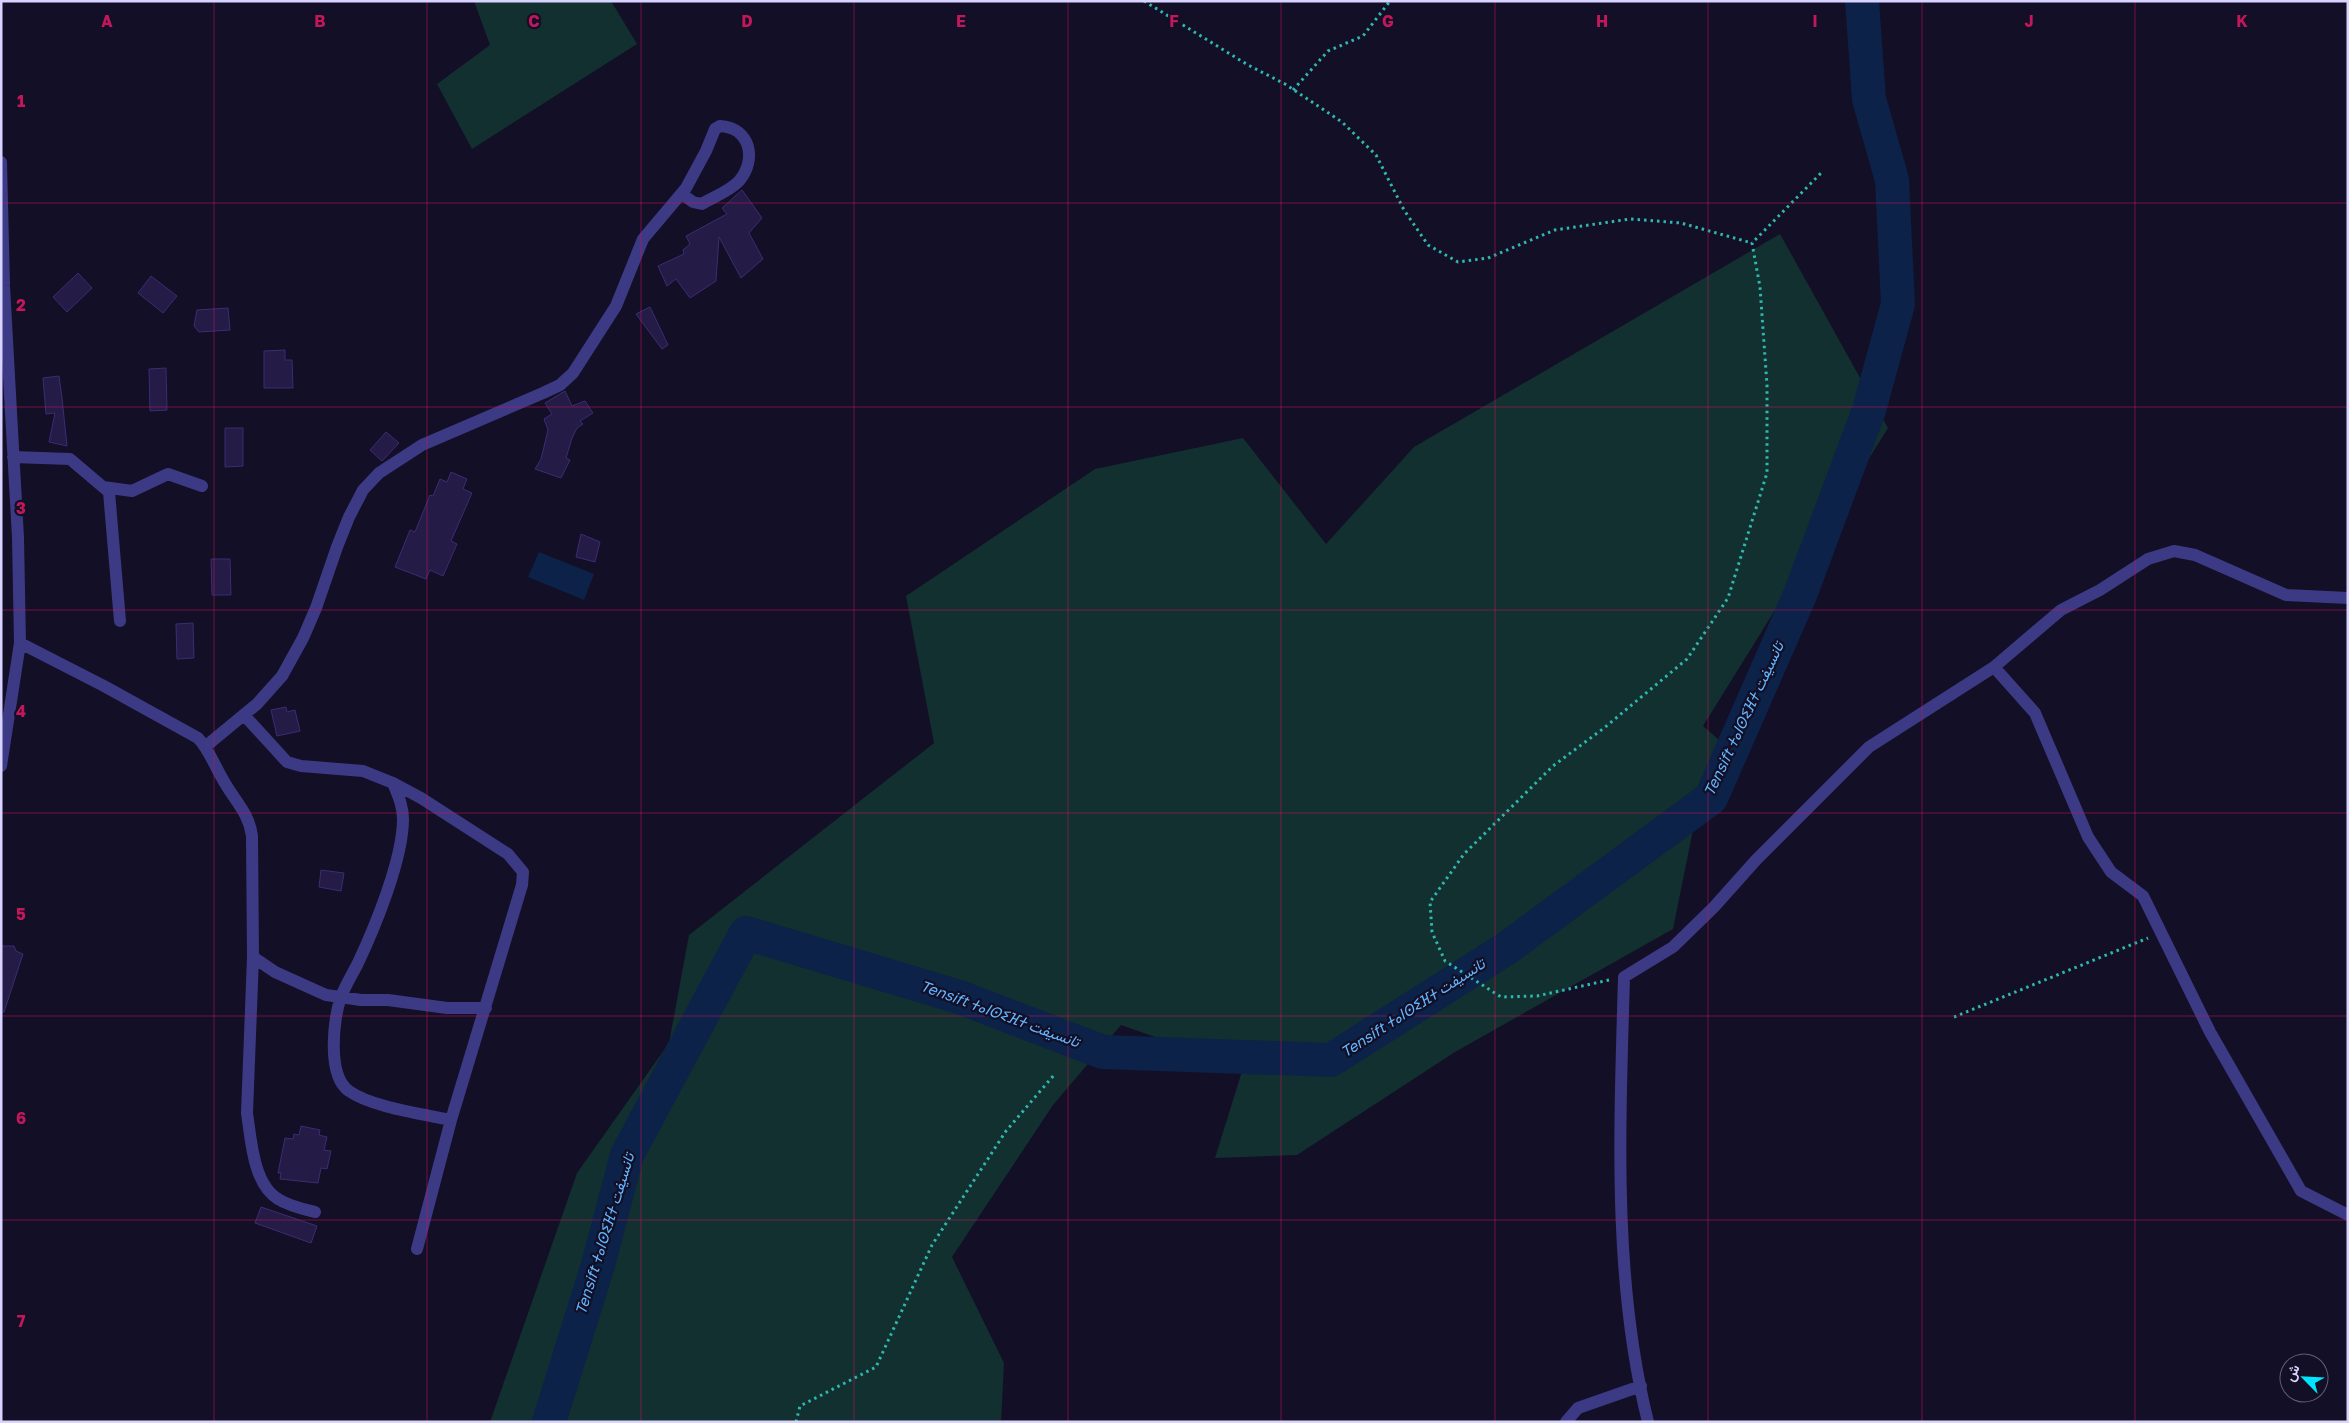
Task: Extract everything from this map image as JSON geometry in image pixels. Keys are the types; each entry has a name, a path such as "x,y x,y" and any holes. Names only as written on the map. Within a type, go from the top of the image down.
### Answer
{"street":[{"path":"206,746 257,704 282,676 303,638 316,608 337,547 363,490 379,473 422,445 526,401 570,377 594,344 616,306 644,238 682,194 717,127 727,127 744,139 748,144 750,156 738,182 702,204 693,202 682,194"},
{"path":"1,162 4,286 18,538 20,643 1,766"},
{"path":"13,457 70,459 109,492 120,621"},
{"path":"103,487 132,491 168,474 202,486"},
{"path":"1648,1422 1631,1331 1620,1191 1624,977 1673,947 1714,907 1756,860 1870,747 1994,667 2061,610 2100,590 2148,559 2174,551 2195,555 2286,595 2348,598"},
{"path":"20,643 198,738 206,746 222,778 244,809 251,824 253,957 247,1113 257,1166 264,1185 277,1198 315,1212"},
{"path":"1994,667 2035,712 2088,837 2112,872 2143,896 2210,1032 2301,1191 2348,1215"},
{"path":"244,715 269,744 290,764 363,771 393,783 421,798 508,854 523,872 524,879 451,1120 417,1249"},
{"path":"393,783 401,801 403,818 397,859 363,951 341,998 334,1034 335,1064 342,1085 350,1092 374,1102 451,1120"},
{"path":"253,957 298,984 341,998 388,1000 447,1008 486,1008"},
{"path":"1566,1422 1578,1408 1641,1386"}],"path":[{"path":"1144,1 1342,122 1376,155 1404,210 1428,245 1458,262 1488,258 1555,230 1630,219 1681,223 1752,243"},
{"path":"1292,90 1328,51 1363,36 1390,1"},
{"path":"1752,243 1823,172"},
{"path":"1624,977 1538,996 1501,997 1445,961 1432,932 1430,902 1464,854 1553,766 1604,728 1687,659 1728,598 1766,473 1767,384 1760,287 1752,243"},
{"path":"1954,1017 2161,933"},
{"path":"796,1422 800,1406 876,1367 932,1245 1006,1131 1054,1075"}],"green space":[{"path":"474,1 611,1 637,44 472,149 437,84 490,45"},
{"path":"1780,234 1888,428 1703,726 1744,762 1693,830 1673,929 1455,1052 1297,1155 1215,1158 1243,1068 1121,1025 1053,1105 952,1257 1004,1363 1001,1422 490,1422 577,1173 669,1043 689,935 934,743 906,596 1095,469 1243,438 1326,544 1414,447"}],"water":[{"path":"539,552 594,574 584,600 528,577"}],"building":[{"path":"742,190 762,218 749,233 763,259 741,278 719,237 716,281 690,298 676,279 667,286 658,266 684,254 683,250 690,244 686,236 727,214 722,208"},
{"path":"78,273 92,288 67,312 53,297"},
{"path":"151,276 177,296 163,313 138,293"},
{"path":"650,307 668,345 662,349 636,314"},
{"path":"228,308 230,330 199,332 194,326 197,310"},
{"path":"285,350 285,360 292,360 293,388 264,388 264,351"},
{"path":"166,368 167,410 150,411 149,369"},
{"path":"59,376 67,446 49,442 55,413 46,414 43,378"},
{"path":"565,391 572,406 585,401 593,413 580,421 583,424 577,428 572,438 566,458 570,460 561,478 535,469 541,459 548,430 544,419 552,414 545,403"},
{"path":"225,428 243,428 243,466 225,467"},
{"path":"386,432 399,443 382,461 370,450"},
{"path":"451,472 467,479 463,489 472,493 451,541 457,544 443,576 430,570 426,579 395,567 410,530 415,532 430,495 433,496 440,479 447,482"},
{"path":"581,534 600,542 595,562 576,557"},
{"path":"211,559 230,559 231,595 212,595"},
{"path":"193,623 194,658 177,659 176,624"},
{"path":"286,707 287,712 295,710 300,731 277,736 271,710"},
{"path":"321,870 344,873 341,891 319,887"},
{"path":"1,946 14,946 16,951 23,954 4,1012 1,1012"},
{"path":"301,1126 320,1130 319,1135 327,1137 324,1150 331,1151 327,1169 321,1168 318,1183 280,1179 281,1173 278,1173 285,1138 293,1139 294,1134 299,1135"},
{"path":"261,1207 317,1226 311,1243 255,1223"}],"waterway":[{"name":"Tensift ⵜⴰⵏⵙⵉⴼⵜ تانسيفت","path":"549,1422 598,1265 627,1155 746,933 959,997 1103,1052 1331,1060 1507,948 1711,798 1800,595 1869,410 1898,304 1892,180 1869,99 1862,1"}]}
